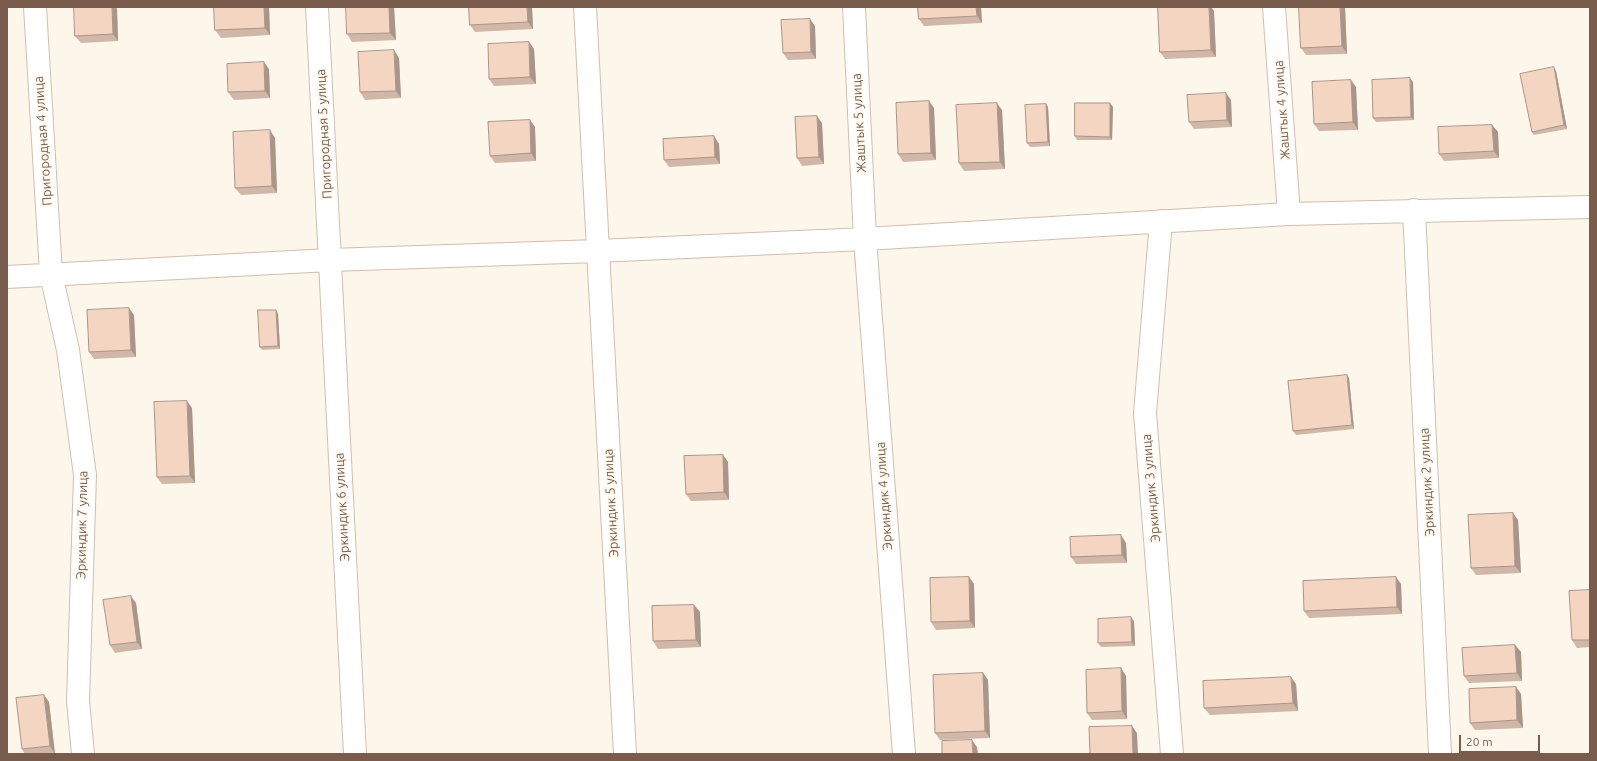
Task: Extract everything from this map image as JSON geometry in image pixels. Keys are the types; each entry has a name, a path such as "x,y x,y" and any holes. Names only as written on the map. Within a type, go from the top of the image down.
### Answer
{"street":[{"name":"Пригородная 4 улица","path":"34,7 51,274"},
{"name":"Пригородная 5 улица","path":"317,7 330,260"},
{"name":"Эркиндик 5 улица","path":"585,7 625,754"},
{"name":"Жаштык 5 улица","path":"854,7 865,239"},
{"name":"Жаштык 4 улица","path":"1274,7 1289,214"},
{"path":"7,277 330,260 597,251 865,239 1289,214 1590,207"},
{"name":"Эркиндик 2 улица","path":"1414,210 1440,754"},
{"name":"Эркиндик 3 улица","path":"1161,221 1145,413 1172,754"},
{"name":"Эркиндик 4 улица","path":"865,239 904,754"},
{"name":"Эркиндик 6 улица","path":"330,260 355,754"},
{"name":"Эркиндик 7 улица","path":"51,274 68,350 84,475 78,702 83,754"}],"building":[{"path":"74,7 112,7 113,34 75,36"},
{"path":"214,7 264,7 265,28 215,30"},
{"path":"346,7 389,7 390,33 347,34"},
{"path":"469,7 527,7 528,22 470,25"},
{"path":"918,7 976,7 977,16 919,19"},
{"path":"1158,7 1209,7 1211,50 1160,52"},
{"path":"1299,7 1340,7 1342,46 1301,48"},
{"path":"810,19 811,52 783,53 781,20"},
{"path":"529,42 530,77 489,79 488,44"},
{"path":"394,50 396,91 360,92 358,52"},
{"path":"264,62 265,91 228,92 227,64"},
{"path":"1554,67 1564,125 1532,132 1520,74"},
{"path":"1410,78 1411,117 1373,118 1372,80"},
{"path":"1351,80 1353,122 1314,124 1312,82"},
{"path":"1226,93 1227,120 1189,122 1187,95"},
{"path":"929,101 931,153 898,154 896,103"},
{"path":"997,103 1000,162 959,163 956,105"},
{"path":"1075,103 1110,103 1110,137 1075,136"},
{"path":"1046,104 1048,142 1027,143 1025,105"},
{"path":"817,116 819,157 797,158 795,117"},
{"path":"530,120 531,153 490,156 488,122"},
{"path":"1492,125 1494,151 1439,154 1438,127"},
{"path":"270,130 272,186 235,188 233,132"},
{"path":"714,136 715,157 664,160 663,139"},
{"path":"129,308 131,350 89,352 87,310"},
{"path":"258,310 276,310 278,346 260,347"},
{"path":"1347,375 1352,425 1293,431 1288,381"},
{"path":"187,401 190,476 157,477 154,402"},
{"path":"723,455 724,492 686,494 684,456"},
{"path":"1513,513 1515,566 1471,568 1468,515"},
{"path":"1121,535 1122,555 1071,557 1070,537"},
{"path":"969,577 970,621 931,622 930,578"},
{"path":"1396,577 1397,607 1304,611 1303,581"},
{"path":"1590,590 1590,640 1572,640 1569,591"},
{"path":"131,596 137,642 110,645 103,600"},
{"path":"694,605 696,640 653,641 652,606"},
{"path":"1131,617 1132,642 1098,643 1098,619"},
{"path":"1515,645 1517,673 1464,676 1462,648"},
{"path":"1121,668 1122,711 1087,713 1086,670"},
{"path":"983,673 985,731 935,733 933,675"},
{"path":"1291,677 1293,703 1204,708 1203,681"},
{"path":"1516,687 1517,720 1470,723 1469,689"},
{"path":"44,695 50,746 22,749 16,698"},
{"path":"1132,726 1133,754 1090,754 1089,727"},
{"path":"972,740 973,754 942,754 942,741"}]}
